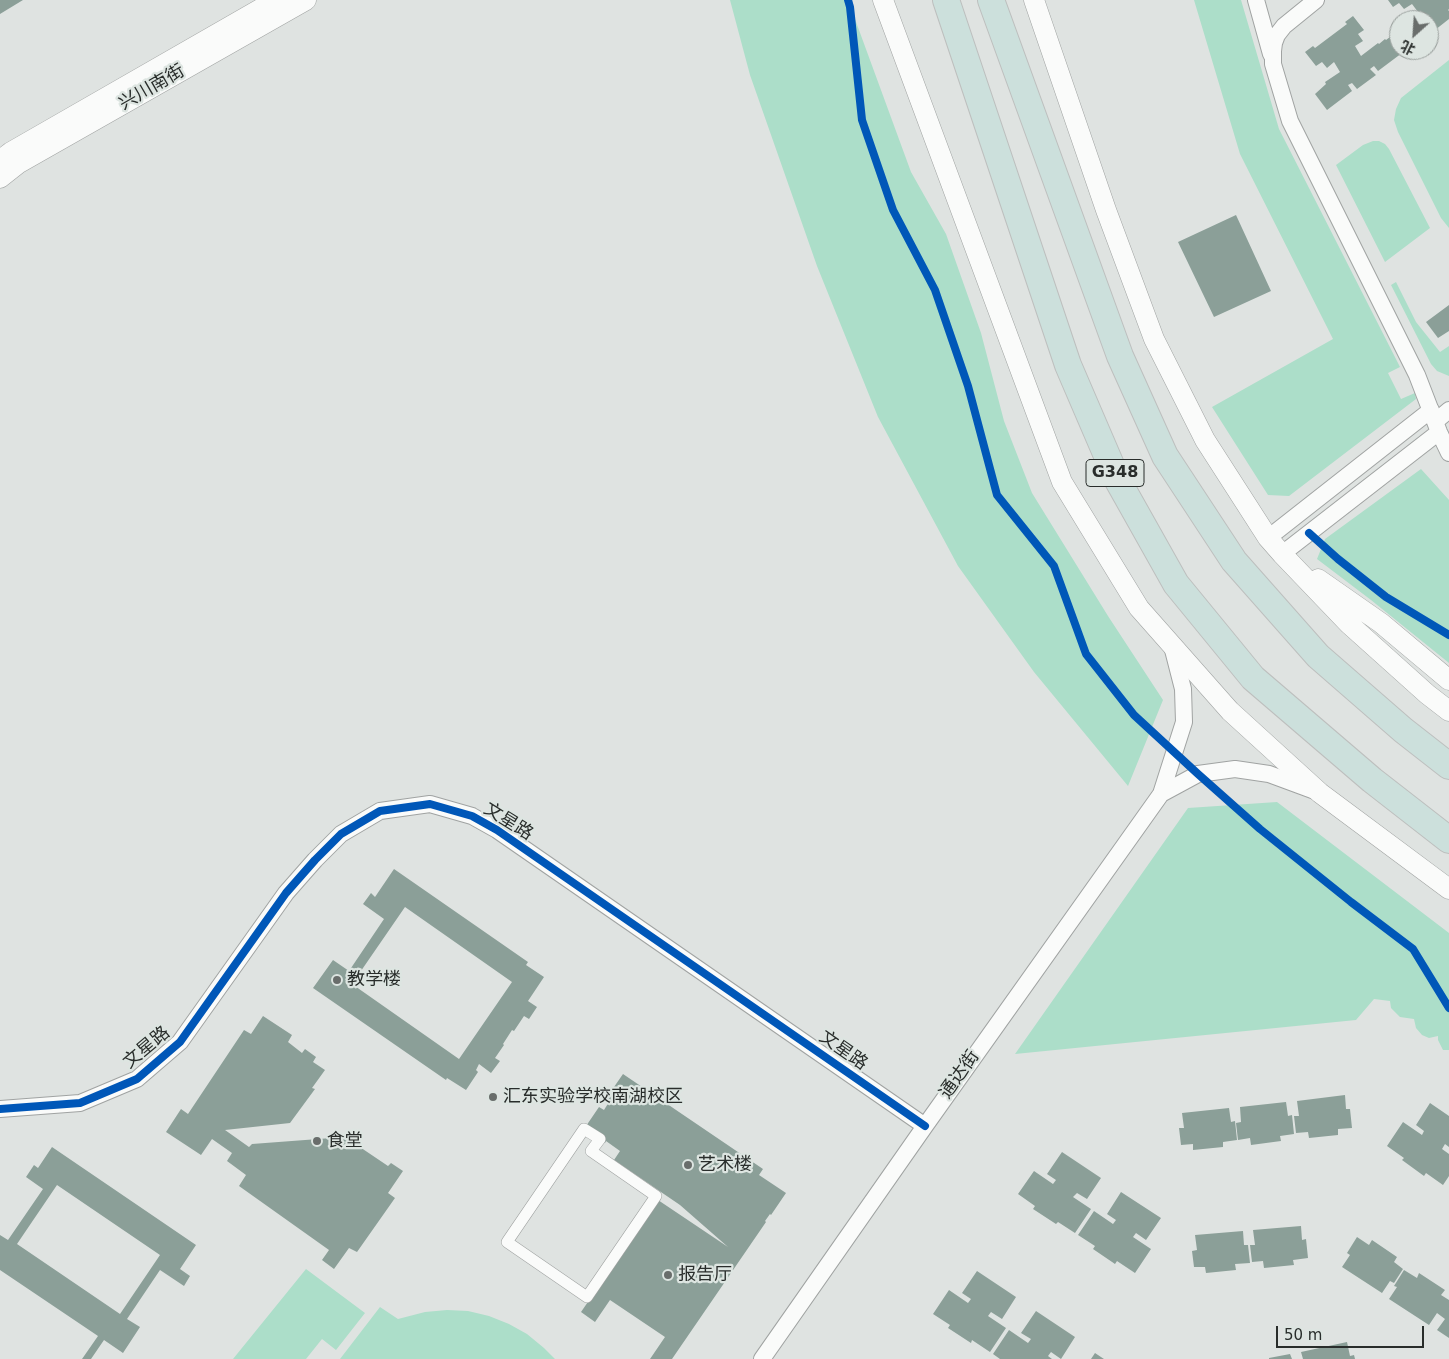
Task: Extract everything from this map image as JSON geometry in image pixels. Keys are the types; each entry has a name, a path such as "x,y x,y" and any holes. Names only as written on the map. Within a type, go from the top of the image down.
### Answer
{"highway":[{"name":"G348","path":"946,0 1068,365 1117,479 1176,584 1253,678 1372,780 1449,840"},
{"name":"G348","path":"991,0 1120,356 1165,456 1234,561 1318,656 1403,730 1449,766"}],"street":[{"name":"兴川南街","path":"0,161 20,147 276,0"},
{"name":"兴川南街","path":"0,178 19,164 306,0"},
{"path":"883,0 1062,482 1139,608 1230,710 1320,792 1449,888"},
{"path":"1034,0 1106,210 1154,339 1206,440 1268,538 1282,554 1349,624 1449,711"},
{"path":"1256,0 1290,121 1417,374 1449,453"},
{"path":"1274,64 1272,51 1277,35 1288,22 1316,0"},
{"path":"1282,554 1449,410"},
{"path":"1268,538 1435,421"},
{"path":"1282,554 1380,623 1449,680"},
{"path":"1160,794 1184,722 1183,689 1172,644"},
{"path":"1160,794 1198,774 1235,769 1270,774 1320,792"},
{"name":"通达街","path":"762,1359 924,1126 1160,794"},
{"name":"文星路","path":"0,1109 80,1102 137,1079 180,1042 286,893 341,834 380,811 430,804 472,816 497,830 924,1126"},
{"path":"584,1129 600,1139 591,1151 656,1196 587,1297 506,1242 584,1129"}],"green space":[{"path":"730,0 848,0 911,172 946,234 981,333 1004,421 1032,493 1108,616 1163,700 1128,786 1034,672 958,566 878,417 817,266 750,75"},
{"path":"1194,0 1241,0 1279,129 1400,367 1388,373 1401,399 1415,393 1416,399 1289,496 1268,495 1212,407 1333,339 1240,154"},
{"path":"1449,60 1449,228 1441,218 1398,132 1394,120 1401,98"},
{"path":"1373,141 1385,144 1389,149 1430,228 1385,262 1336,165 1363,145"},
{"path":"1396,282 1416,322 1440,352 1449,346 1449,376 1437,371 1431,364 1391,285"},
{"path":"1421,469 1449,500 1449,663 1317,559 1325,539"},
{"path":"1277,802 1449,933 1449,1050 1443,1050 1438,1036 1429,1038 1422,1035 1416,1028 1414,1019 1400,1017 1391,1008 1390,1001 1374,999 1356,1020 1015,1054 1188,808"},
{"path":"306,1269 365,1313 336,1350 322,1339 306,1359 233,1359"},
{"path":"380,1307 398,1319 425,1312 447,1310 468,1311 489,1316 527,1334 555,1359 340,1359"}],"building":[{"path":"0,0 23,0 0,14"},
{"path":"1388,0 1449,0 1449,19 1439,27 1439,10 1416,10 1412,4 1404,9 1399,3 1393,7"},
{"path":"1353,16 1364,30 1358,34 1363,41 1355,46 1361,56 1378,43 1389,38 1389,60 1393,60 1378,71 1374,66 1370,69 1376,75 1357,89 1352,83 1348,85 1352,91 1327,110 1315,94 1326,84 1325,82 1340,72 1334,62 1327,68 1322,62 1316,66 1305,52 1313,46 1315,48 1347,24 1345,22"},
{"path":"1236,215 1271,291 1214,317 1178,242"},
{"path":"1449,305 1449,331 1438,338 1426,322"},
{"name":"教学楼","path":"394,869 528,962 526,965 544,977 528,1001 537,1007 529,1019 524,1016 514,1031 512,1030 495,1058 500,1061 491,1073 479,1064 476,1070 478,1072 466,1090 447,1078 446,1080 313,988 333,960 349,971 384,919 363,904 371,893 375,897","holes":["405,907 512,982 459,1059 352,984"]},
{"name":"食堂","path":"263,1016 292,1035 288,1042 302,1053 305,1049 316,1057 313,1062 325,1070 312,1088 315,1089 290,1123 225,1130 249,1147 252,1144 345,1137 388,1166 391,1163 403,1171 388,1193 395,1198 357,1252 349,1248 334,1269 322,1260 329,1250 239,1186 246,1175 227,1161 232,1153 212,1139 201,1155 166,1132 181,1109 188,1114 244,1030 251,1034"},
{"path":"623,1074 763,1169 759,1175 786,1193 672,1359 650,1359 665,1337 610,1300 595,1322 581,1312 658,1200 728,1247 680,1205 614,1160 620,1151 584,1129 599,1107 604,1110 609,1102 605,1100"},
{"path":"1345,1095 1346,1109 1350,1109 1352,1128 1338,1129 1338,1135 1309,1138 1308,1132 1296,1133 1294,1116 1299,1116 1297,1101"},
{"path":"1286,1102 1288,1116 1292,1115 1294,1134 1280,1136 1281,1141 1251,1145 1250,1138 1238,1140 1236,1123 1241,1122 1240,1107"},
{"path":"1430,1103 1449,1116 1449,1147 1445,1144 1442,1149 1449,1154 1449,1176 1443,1185 1426,1173 1424,1176 1387,1146 1403,1122 1422,1135 1424,1131 1416,1125"},
{"path":"1229,1108 1231,1122 1235,1121 1237,1140 1223,1142 1223,1147 1193,1150 1193,1144 1181,1145 1179,1128 1184,1128 1182,1113"},
{"path":"52,1147 196,1245 180,1269 190,1276 184,1286 160,1270 127,1319 140,1327 123,1353 104,1340 91,1359 82,1359 98,1336 0,1270 0,1235 8,1240 43,1189 26,1177 34,1165 38,1168","holes":["57,1185 160,1255 120,1314 17,1244"]},
{"path":"1062,1152 1101,1178 1087,1199 1077,1193 1073,1197 1091,1209 1075,1233 1058,1222 1056,1224 1033,1209 1035,1206 1018,1194 1034,1171 1053,1184 1056,1180 1047,1174"},
{"path":"1121,1192 1161,1218 1146,1240 1136,1233 1133,1237 1151,1249 1135,1273 1117,1261 1115,1264 1093,1249 1095,1246 1078,1235 1094,1211 1113,1224 1116,1220 1107,1214"},
{"path":"1301,1226 1302,1240 1306,1239 1308,1258 1293,1260 1294,1265 1264,1268 1263,1261 1252,1262 1250,1245 1255,1245 1253,1230"},
{"path":"1243,1231 1244,1245 1248,1245 1250,1263 1235,1264 1236,1270 1206,1273 1205,1267 1194,1267 1192,1251 1197,1250 1195,1235"},
{"path":"1357,1237 1369,1245 1372,1240 1397,1257 1394,1262 1403,1269 1394,1283 1390,1281 1382,1293 1342,1267 1350,1255 1347,1253"},
{"path":"1404,1270 1417,1278 1419,1273 1445,1290 1441,1295 1449,1300 1449,1338 1437,1330 1445,1319 1437,1313 1429,1325 1389,1299 1397,1287 1394,1286"},
{"path":"977,1271 1016,1297 1002,1319 991,1312 988,1316 1006,1328 990,1352 972,1340 971,1343 948,1328 950,1325 933,1314 949,1290 968,1303 971,1299 962,1293"},
{"path":"1036,1311 1075,1337 1061,1359 1051,1352 1048,1356 1052,1359 1000,1359 993,1354 1009,1330 1028,1343 1031,1339 1021,1333"},
{"path":"1347,1342 1350,1356 1354,1355 1355,1359 1303,1359 1301,1352"},
{"path":"1095,1353 1104,1359 1091,1359"},
{"path":"1290,1354 1292,1359 1269,1359 1269,1358"}],"cycle path":[{"path":"848,0 862,120 893,210 935,290 968,386 997,495 1054,566 1086,654 1134,715 1198,774 1260,829 1413,949 1449,1008"},
{"path":"1309,533 1386,597 1449,635"},
{"path":"0,1109 80,1103 137,1079 180,1042 286,893 341,834 380,811 430,804 472,816 497,830 925,1126"}],"place":[{"name":"教学楼","path":"337,980"},
{"name":"汇东实验学校南湖校区","path":"493,1097"},
{"name":"食堂","path":"317,1141"},
{"name":"艺术楼","path":"688,1165"},
{"name":"报告厅","path":"668,1275"}]}
